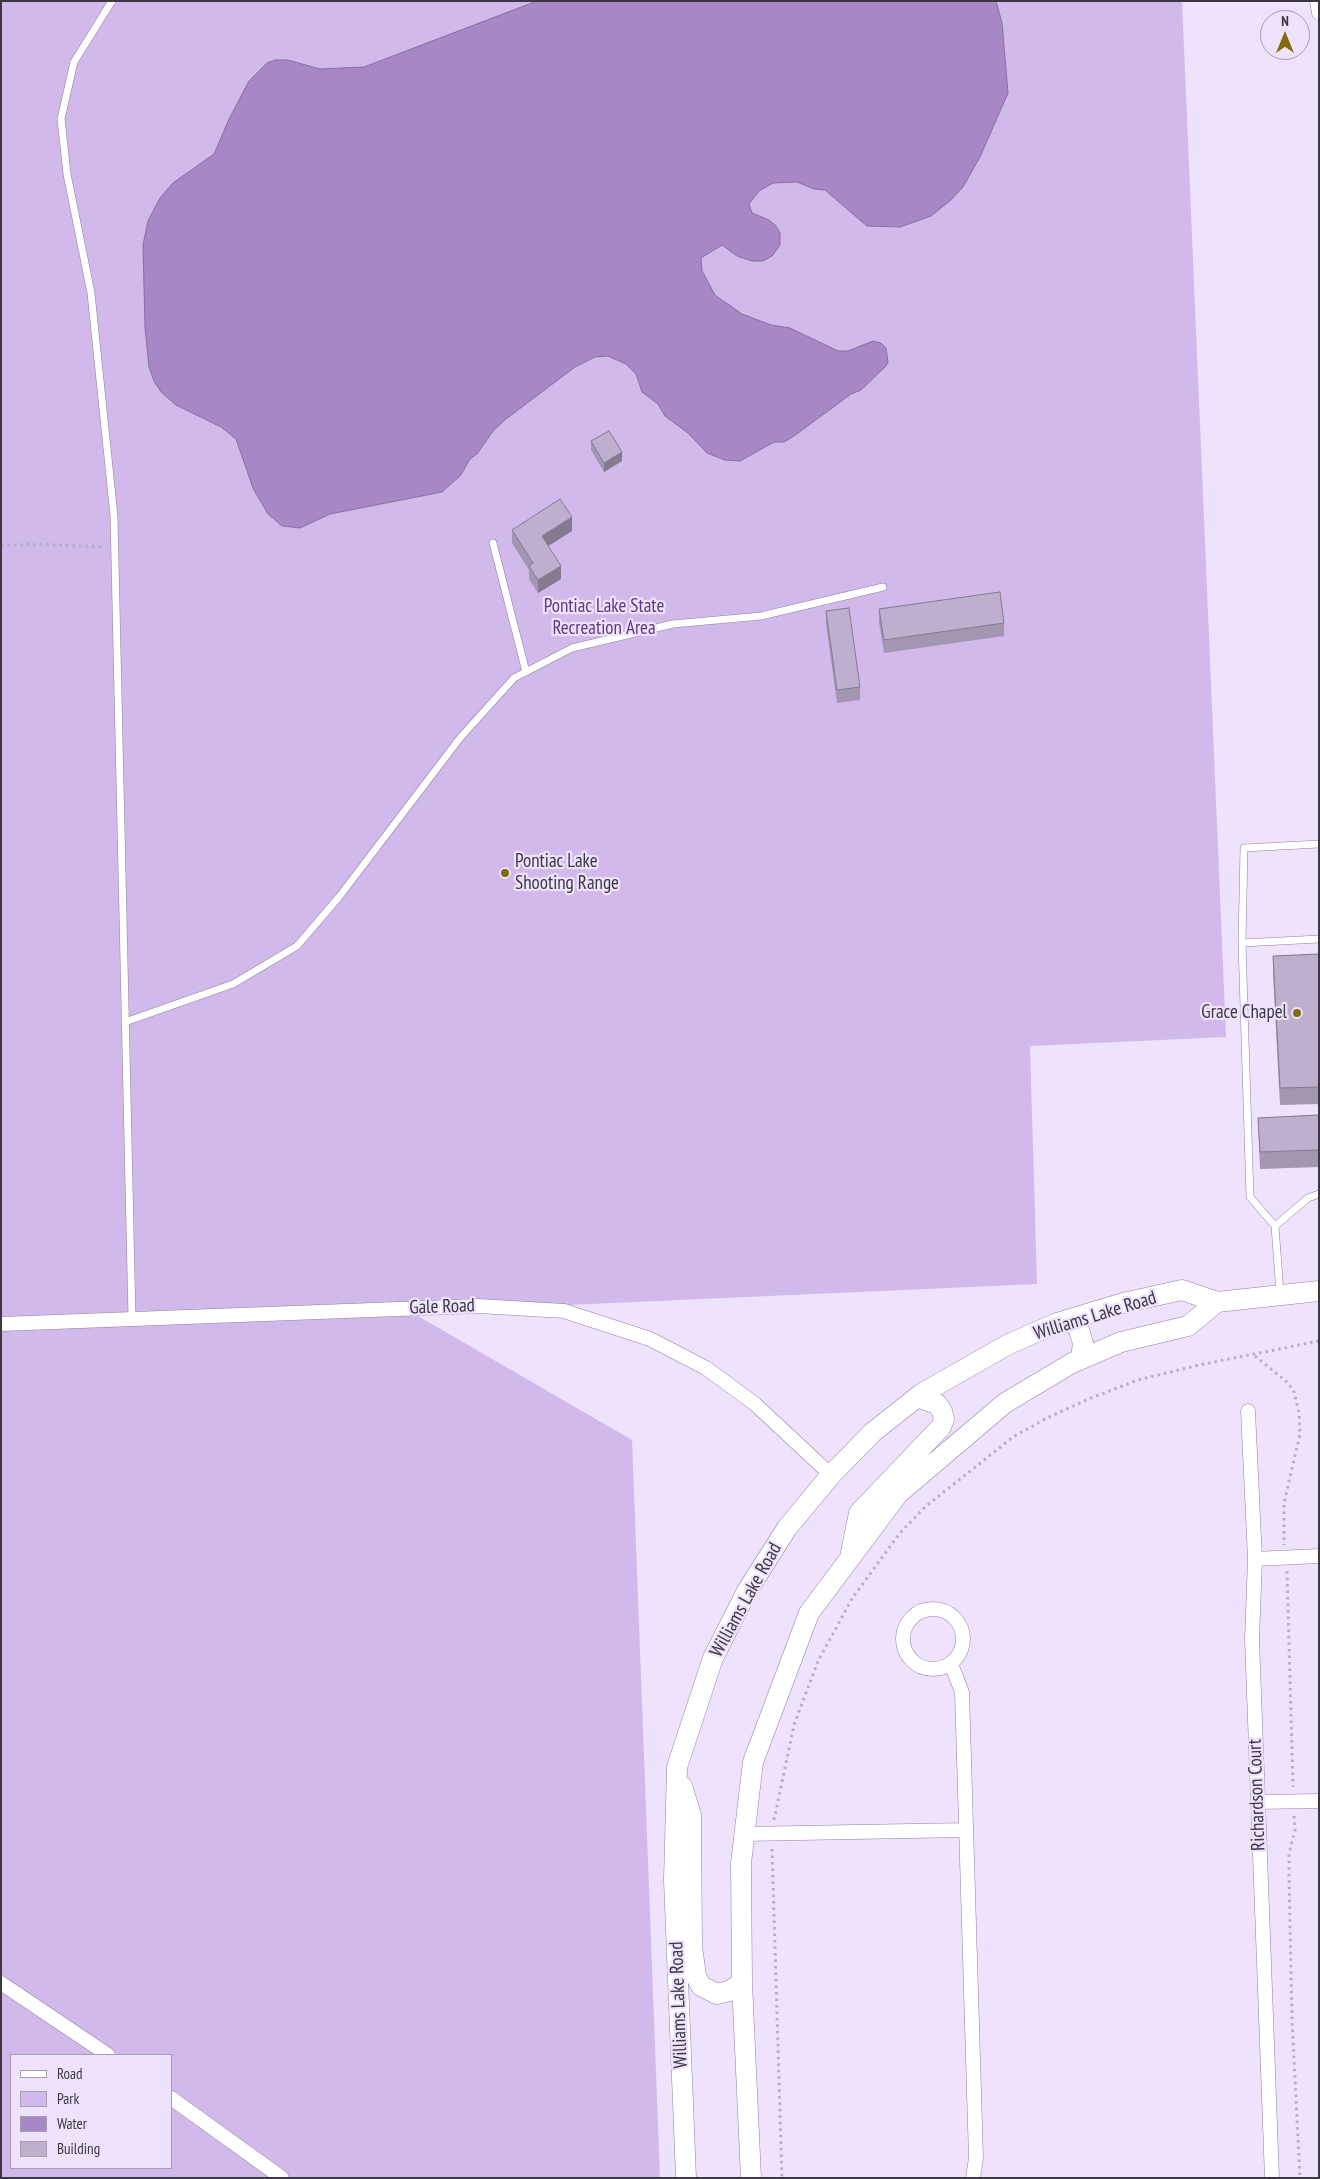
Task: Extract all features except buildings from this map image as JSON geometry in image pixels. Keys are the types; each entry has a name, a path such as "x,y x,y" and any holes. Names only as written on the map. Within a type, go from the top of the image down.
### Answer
{"main road":[{"name":"Williams Lake Road","path":"686,2178 674,1880 677,1767 712,1658 747,1591 787,1528 831,1475 872,1432 918,1397 1007,1345 1070,1320 1123,1303 1182,1290 1217,1302 1319,1291"},
{"name":"Williams Lake Road","path":"751,2178 742,1983 741,1863 753,1762 809,1613 898,1494 1005,1403 1081,1359 1121,1342 1188,1326 1217,1302"},
{"path":"1070,1320 1079,1330 1084,1343 1081,1359"},
{"path":"850,1559 859,1513 941,1427 944,1419 942,1411 937,1404 918,1397"},
{"path":"677,1767 691,1815 692,1946 696,1976 701,1986 717,1994 729,1991 742,1983"}],"street":[{"path":"1317,1 1319,13"},
{"name":"Gale Road","path":"1,1324 478,1306 564,1311 650,1339 706,1368 755,1404 831,1475"},
{"name":"Richardson Court","path":"1248,1411 1256,1560 1252,1639 1272,2178"},
{"path":"1256,1560 1319,1556"},
{"path":"940,1610 957,1620 962,1629 962,1648 951,1664 942,1668 923,1668 908,1656 903,1636 906,1626 920,1612 940,1610"},
{"path":"951,1664 962,1692 976,2158 973,2178"},
{"path":"1257,1802 1319,1801"},
{"path":"744,1834 966,1830"},
{"path":"1,1983 107,2054"},
{"path":"172,2099 215,2127 282,2178"}],"lane":[{"path":"112,1 74,62 61,119 68,174 91,293 114,516 132,1318"},
{"path":"493,543 526,672"},
{"path":"125,1022 234,984 297,946 338,897 460,738 514,678 572,648 673,624 761,616 883,587"},
{"path":"1281,1295 1275,1226 1250,1197 1242,943 1244,848 1319,844"},
{"path":"1242,943 1319,940"},
{"path":"1275,1226 1308,1198 1319,1194"}],"path":[{"path":"1,546 30,544 115,548"},
{"path":"782,2178 772,1873 773,1833 780,1787 794,1725 818,1661 852,1597 900,1533 924,1508 1013,1437 1049,1416 1138,1380 1199,1365 1319,1341"},
{"path":"1255,1355 1288,1383 1294,1392 1298,1407 1300,1434 1287,1485 1283,1516 1295,1830 1289,1854 1289,1874 1292,2019 1300,2178"}],"green space":[{"name":"Pontiac Lake State Recreation Area","path":"1,1 1182,1 1226,1037 1030,1046 1037,1284 411,1312 632,1440 660,2178 1,2178"}],"water":[{"path":"537,1 996,1 1002,23 1008,93 980,157 963,187 951,200 931,216 900,227 867,226 825,190 814,189 797,182 773,183 759,191 749,204 752,213 769,220 780,233 780,245 772,256 763,261 752,261 737,256 722,245 701,258 702,271 715,295 742,314 771,325 790,328 838,351 848,351 873,341 881,343 886,348 888,362 886,366 861,390 851,394 784,442 774,442 740,461 725,460 707,453 688,433 665,416 658,404 642,392 636,374 626,364 608,356 595,357 575,367 506,419 493,431 477,454 470,459 460,476 442,492 330,514 300,528 282,526 268,514 253,488 236,439 221,427 176,405 161,392 154,381 149,367 145,327 143,245 148,221 160,198 173,183 214,154 230,117 249,81 267,63 275,60 288,60 320,69 364,67"}],"place":[{"name":"Pontiac Lake Shooting Range","path":"505,873"},
{"name":"Grace Chapel","path":"1297,1013"}]}
